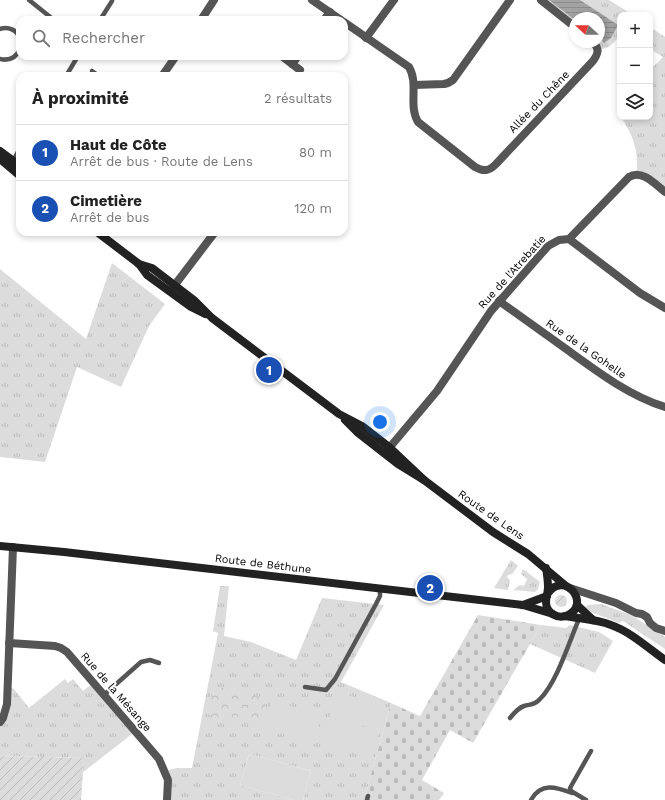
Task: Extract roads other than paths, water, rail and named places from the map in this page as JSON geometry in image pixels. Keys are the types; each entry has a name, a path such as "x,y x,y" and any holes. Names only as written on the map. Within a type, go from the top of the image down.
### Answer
{"main road":[{"path":"0,151 16,163"},
{"path":"0,159 16,173"},
{"name":"Route de Lens","path":"101,236 139,264 147,275 191,307 212,318"},
{"name":"Route de Lens","path":"139,264 152,268 175,285 195,301 212,318 339,414 357,432 387,450 398,464 424,480 493,532 528,554 568,587"},
{"name":"Route de Béthune","path":"0,546 64,552 523,605 553,614"},
{"path":"546,568 548,585 546,606 553,614 561,617 565,616 593,620 611,625 624,631 665,660"},
{"path":"523,605 547,595 554,587 568,587 577,597 577,604 570,614 565,616"},
{"path":"577,604 593,620"}],"street":[{"path":"204,16 214,0"},
{"path":"312,0 336,16"},
{"path":"366,38 394,0"},
{"path":"348,25 409,67 414,78 414,85 444,84 453,80 510,0"},
{"path":"541,0 569,22"},
{"path":"327,16 330,12"},
{"name":"Allée du Chêne","path":"414,85 414,112 418,122 475,167 484,171 496,164 593,61 597,56 599,50 598,48"},
{"path":"165,72 173,60"},
{"path":"287,60 300,70"},
{"path":"292,64 295,60"},
{"name":"Rue de l'Atrebatie","path":"387,450 437,391 472,338 499,301 548,246 559,240 569,239 629,176 633,174 637,173 642,175 665,192"},
{"path":"170,292 212,236"},
{"path":"569,239 640,293 665,308"},
{"name":"Rue de la Gohelle","path":"499,301 623,388 643,399 665,407"},
{"path":"0,722 7,704 13,547"},
{"path":"568,587 624,606 636,613 642,614 647,617 650,623 665,631"},
{"path":"577,604 581,600 595,597"},
{"name":"Rue de la Mésange","path":"9,643 55,646 67,652 105,694 159,759 168,780 167,800"}],"lane":[{"path":"29,0 49,16"},
{"path":"103,16 112,1"},
{"path":"0,29 9,28 16,33"},
{"path":"0,59 10,59 16,56"},
{"path":"68,72 76,60"},
{"path":"13,161 16,155"},
{"path":"305,687 326,690 335,679 380,596 380,589"},
{"path":"510,718 518,709 534,704 541,699 563,659 579,619"},
{"path":"105,694 141,662 150,660 159,663"},
{"path":"586,800 571,791 570,788 591,751"},
{"path":"531,800 538,790 550,787 560,788 578,795"}],"place":[{"name":"Haut de Côte","path":"269,370"},
{"name":"Cimetière","path":"430,588"}]}
